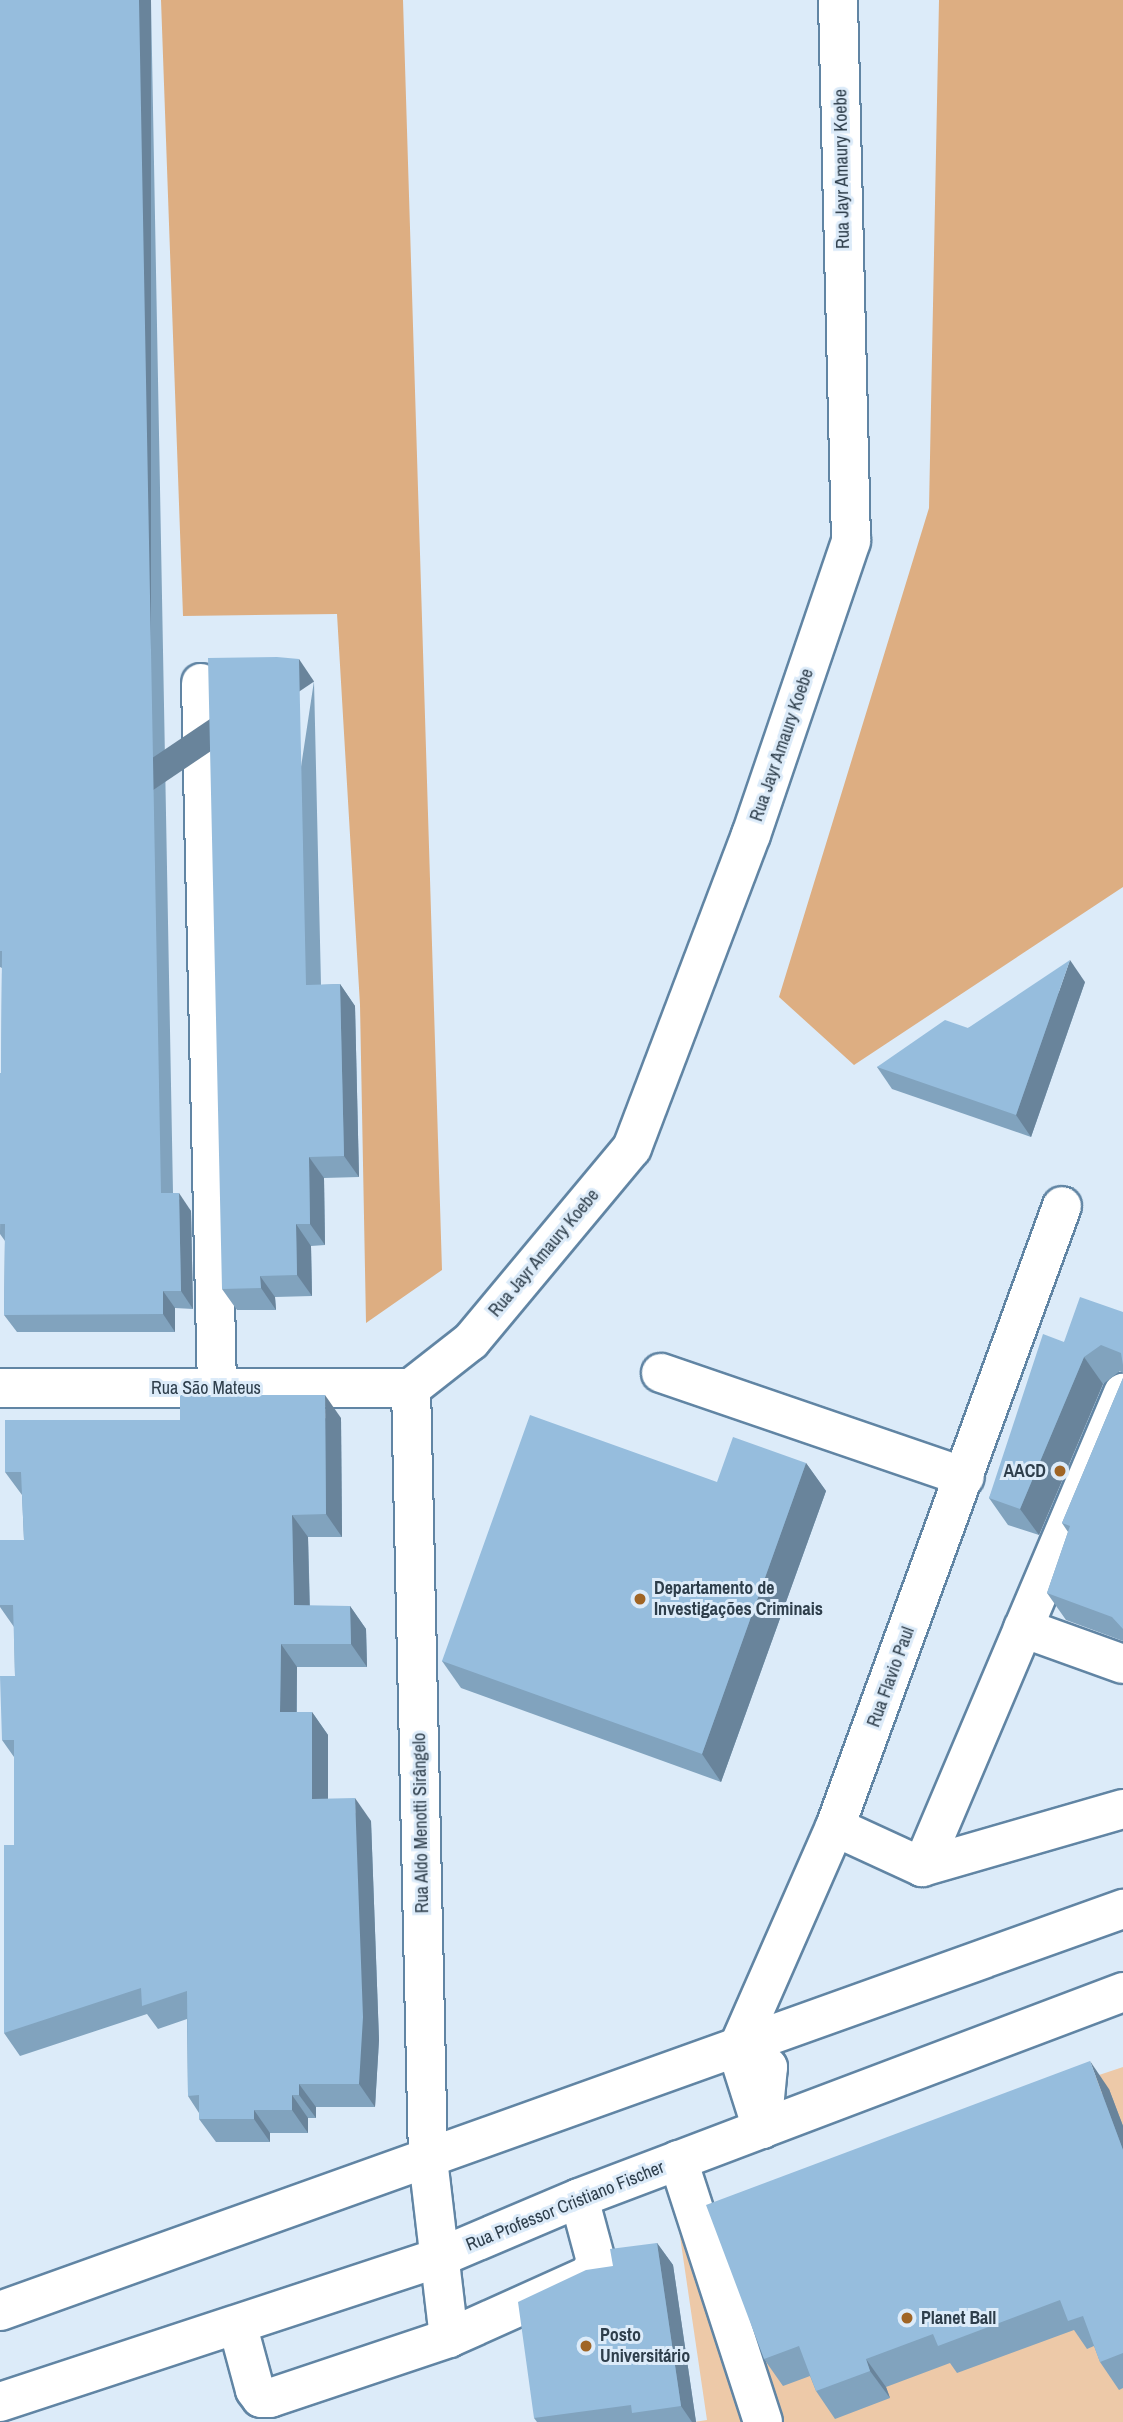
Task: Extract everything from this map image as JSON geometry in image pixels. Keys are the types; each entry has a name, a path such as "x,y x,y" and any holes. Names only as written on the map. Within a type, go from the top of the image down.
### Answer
{"street":[{"name":"Rua Jayr Amaury Koebe","path":"411,1388 471,1341 632,1148 751,835 852,541 838,0"},
{"path":"201,683 217,1388"},
{"name":"Rua Flavio Paul","path":"737,2050 835,1827 1062,1206"},
{"path":"661,1373 965,1477"},
{"name":"Rua São Mateus","path":"0,1388 411,1388"},
{"name":"Rua Aldo Menotti Sirângelo","path":"411,1388 428,2159 449,2338"},
{"path":"922,1867 1123,1393"},
{"path":"1023,1628 1123,1664"},
{"path":"835,1827 922,1867 1123,1809"},
{"path":"0,2311 737,2050 1123,1909"},
{"name":"Rua Professor Cristiano Fischer","path":"0,2402 238,2327 440,2257 579,2198 1123,1992"},
{"path":"737,2050 762,2129"},
{"path":"678,2160 763,2422"},
{"path":"238,2327 255,2390 261,2398 270,2398 449,2338 589,2275 596,2261 579,2198"}],"shaded area":[{"path":"161,0 403,0 442,1270 366,1323 360,1005 337,614 183,616"},
{"path":"939,0 1123,0 1123,887 854,1065 779,997 929,508"},
{"name":"Planet Ball","path":"1123,2067 1123,2422 694,2422 707,2420 677,2216"}],"building":[{"path":"0,0 139,0 161,1193 179,1193 181,1291 163,1291 163,1314 4,1315 5,1224 0,1224"},
{"path":"208,658 299,659 306,985 340,984 344,1156 309,1157 310,1224 296,1224 297,1275 260,1276 261,1288 222,1289"},
{"path":"1070,960 1016,1115 877,1067 945,1020 968,1028"},
{"path":"1080,1297 1123,1312 1123,1365 1121,1353 1101,1345 1084,1357 1020,1509 989,1498 1043,1334 1064,1342"},
{"path":"1123,1378 1123,1629 1112,1617 1047,1593 1070,1526 1062,1523"},
{"path":"180,1395 325,1395 326,1514 292,1515 294,1605 350,1606 351,1644 281,1644 280,1712 312,1712 312,1799 355,1798 363,2017 359,2084 299,2084 299,2095 292,2095 292,2110 254,2110 254,2119 199,2119 199,2095 188,2096 187,1991 142,2006 141,1988 4,2033 4,1845 14,1845 14,1740 2,1740 0,1676 15,1676 13,1605 0,1605 0,1540 24,1540 21,1472 5,1472 5,1420 180,1420"},
{"name":"Departamento de Investigações Criminais","path":"530,1415 717,1482 733,1437 806,1463 702,1754 442,1661"},
{"name":"Planet Ball","path":"1090,2061 1123,2150 1123,2353 1100,2362 1083,2316 1068,2321 1060,2300 938,2346 933,2334 866,2359 870,2371 816,2391 799,2346 764,2359 706,2205"},
{"path":"657,2243 681,2406 632,2413 631,2405 534,2418 518,2302 586,2270 613,2266 610,2249"}],"place":[{"name":"AACD","path":"1060,1471"},
{"name":"Departamento de Investigações Criminais","path":"640,1599"},
{"name":"Planet Ball","path":"907,2318"},
{"name":"Posto Universitário","path":"586,2346"}]}
